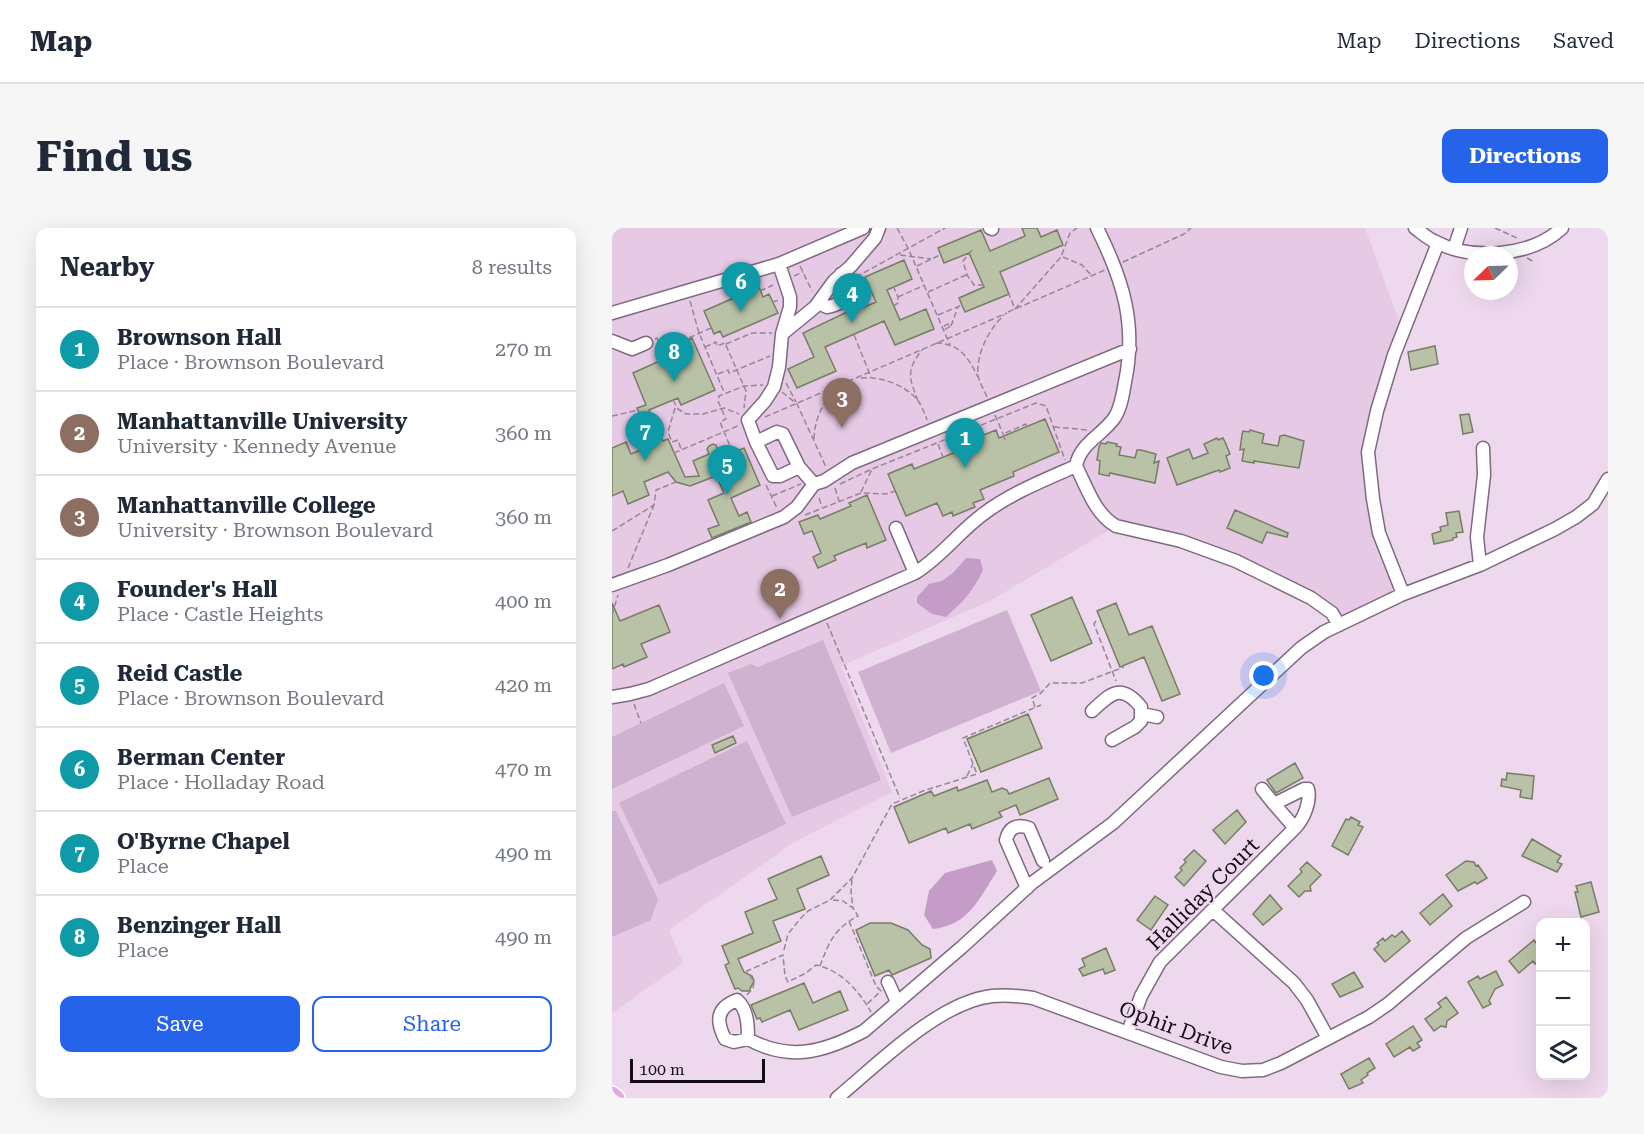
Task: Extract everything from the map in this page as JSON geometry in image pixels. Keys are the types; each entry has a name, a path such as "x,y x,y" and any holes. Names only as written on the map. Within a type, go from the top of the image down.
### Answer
{"main road":[{"path":"612,1094 617,1098"}],"street":[{"path":"612,313 779,264 863,228"},
{"path":"782,334 844,278 875,238 879,228"},
{"path":"612,697 657,686 915,573 938,557 983,514 1072,468 1081,452 1114,418 1119,408 1130,349 1129,314 1114,266 1097,228"},
{"path":"1415,228 1438,243 1454,249 1496,253 1520,250 1536,244 1562,228"},
{"path":"1454,249 1461,228"},
{"path":"1402,594 1379,533 1368,452 1377,411 1394,355 1438,243"},
{"path":"779,264 790,297 790,308 782,334 780,384 749,417 748,425 773,476 780,476 799,467"},
{"path":"818,303 827,308 839,304 847,293 844,278"},
{"path":"612,341 632,349 646,343"},
{"path":"617,583 668,566 784,517 797,507 812,486 852,463 1130,349"},
{"path":"756,442 781,432 786,437 799,467 812,486"},
{"path":"1480,565 1477,537 1484,475 1483,448"},
{"path":"1072,468 1107,521 1116,526 1181,541 1236,561 1311,598 1332,614 1339,625"},
{"path":"747,1040 748,1027 745,1009 737,1000 728,1004 720,1014 719,1027 725,1039 734,1042 747,1040 758,1045 787,1051 810,1052 846,1041 864,1031 962,947 994,915 1113,823 1301,648 1339,625 1402,594 1517,549 1576,517 1593,504 1608,479"},
{"path":"896,528 915,573"},
{"path":"1092,711 1110,695 1120,693 1131,696 1141,707 1141,721 1112,740"},
{"path":"1142,714 1156,717"},
{"path":"1262,789 1274,804 1298,825 1310,793 1308,789 1304,789 1274,804"},
{"name":"Halliday Court","path":"1128,1032 1141,996 1160,962 1214,911 1298,825"},
{"path":"1027,888 1006,840 1012,828 1022,826 1029,828 1043,861"},
{"name":"Ophir Drive","path":"837,1098 928,1023 948,1010 991,996 1033,998 1221,1067 1242,1071 1263,1070 1369,1017 1388,1004 1466,938 1524,902"},
{"path":"1214,911 1294,983 1307,1000 1328,1038"},
{"path":"888,982 897,1002"}],"path":[{"path":"897,228 925,285 950,345"},
{"path":"844,278 897,255 945,228"},
{"path":"1015,309 1062,257 1070,233 1077,228"},
{"path":"674,453 724,431 740,425 741,427 748,425 797,405 1114,266 1184,234 1191,228"},
{"path":"972,250 963,261 967,275 974,285 987,285"},
{"path":"897,255 932,259"},
{"path":"916,266 940,255"},
{"path":"796,257 818,303"},
{"path":"1062,257 1082,265 1092,275"},
{"path":"928,292 967,275"},
{"path":"898,297 925,285"},
{"path":"893,306 898,303 894,288"},
{"path":"687,291 699,333 724,393"},
{"path":"1008,292 1015,309"},
{"path":"938,315 960,305 951,326 944,330"},
{"path":"978,378 980,357 989,332 1006,313"},
{"path":"943,326 948,324 951,326"},
{"path":"646,343 657,338 662,350 711,328"},
{"path":"705,347 716,342 717,346 726,344 752,333 782,334"},
{"path":"854,335 872,378"},
{"path":"673,400 683,412 691,414 712,413 724,408 740,414 746,400 744,386 726,344"},
{"path":"935,344 950,345 965,354 1005,440"},
{"path":"923,349 913,362 910,374 911,383 943,457"},
{"path":"717,375 728,370 729,373 781,351"},
{"path":"858,378 872,378 894,383 919,401"},
{"path":"734,453 720,422 726,419 718,400 719,396 752,384 780,384"},
{"path":"780,384 797,405 830,477"},
{"path":"780,384 797,405"},
{"path":"814,441 818,412 840,385"},
{"path":"840,501 835,487 872,469 1036,403 1042,404 1049,413 1072,468"},
{"path":"676,406 668,432 672,442 678,440 682,449"},
{"path":"612,416 638,410"},
{"path":"1003,434 1026,424 1027,427"},
{"path":"1053,427 1078,428 1097,434"},
{"path":"861,493 872,469"},
{"path":"612,615 617,583 654,505 656,490 676,482"},
{"path":"771,496 801,484 812,486 823,508"},
{"path":"612,531 654,505"},
{"path":"823,613 901,799"},
{"path":"1096,621 1094,624 1120,693"},
{"path":"1035,707 1032,698 1041,693 1050,683 1082,683 1124,667"},
{"path":"630,694 641,723"},
{"path":"784,950 788,934 800,919 808,911 830,900 852,878 892,804 977,774 963,738 1041,705"},
{"path":"966,777 973,764"},
{"path":"852,878 853,908"},
{"path":"820,966 836,931 858,916 853,908 843,901 833,900"},
{"path":"849,921 876,986 881,991 866,1005"},
{"path":"740,1001 753,988 754,982 747,971 783,955 785,976 788,982 816,965 835,971 852,985 875,1021"}],"shaded area":[{"path":"612,228 1365,228 1403,332 1368,452 1373,499 1403,594 1339,625 1332,613 1236,561 1116,526 990,601 841,666 892,792 796,841 669,930 683,963 612,1013"},
{"path":"966,558 980,559 983,570 972,590 946,617 932,614 917,603 917,597 929,584 942,581 954,572"},
{"path":"1007,610 1041,691 891,753 858,672"},
{"path":"823,640 881,780 792,817 728,673 751,664 758,667"},
{"path":"724,683 744,726 612,789 612,737"},
{"path":"747,741 786,824 659,885 619,803"},
{"path":"612,811 616,811 658,899 651,920 612,937"},
{"path":"992,860 997,871 972,909 956,922 933,929 924,915 929,891 945,873"}],"building":[{"path":"1022,228 1037,228 1041,237 1057,230 1063,245 1000,272 1009,294 965,312 959,298 984,287 969,253 944,263 938,248 981,230 990,251 1025,236"},
{"path":"904,260 912,279 887,290 900,320 926,309 934,329 895,345 884,321 825,347 836,371 797,388 788,369 814,357 803,333 849,311 850,313 876,302 865,277"},
{"path":"759,287 763,297 769,294 778,313 723,337 720,331 714,334 704,311"},
{"path":"692,338 715,390 681,405 678,398 649,410 663,441 668,439 685,477 699,476 693,461 709,454 707,449 713,444 716,445 721,458 744,448 760,485 731,498 739,516 747,512 751,522 712,538 708,529 719,525 708,500 724,493 716,476 690,486 676,482 668,472 644,482 649,495 628,504 623,491 612,496 612,448 626,442 631,454 653,445 637,408 646,405 633,373 662,360 658,353"},
{"path":"1435,346 1438,364 1411,370 1408,352"},
{"path":"1469,414 1473,432 1463,434 1460,415"},
{"path":"1045,419 1059,452 1013,472 1014,476 980,490 984,499 973,503 975,507 953,516 952,512 943,516 937,503 906,516 888,474 912,464 914,469 973,445 971,440 996,430 999,438"},
{"path":"1250,430 1264,434 1262,443 1278,446 1280,436 1284,435 1304,441 1299,468 1242,461 1244,449 1240,450 1243,431 1249,432"},
{"path":"1217,438 1218,440 1223,438 1225,442 1230,454 1226,456 1230,468 1177,485 1167,458 1189,449 1193,459 1208,453 1204,444"},
{"path":"1107,442 1121,447 1119,455 1135,458 1137,450 1156,454 1154,463 1159,461 1155,483 1110,473 1109,476 1099,474 1100,461 1097,460 1099,447 1101,443 1106,444"},
{"path":"867,495 886,540 867,548 866,543 834,556 836,560 818,568 813,557 821,553 812,531 804,534 799,522 818,515 820,519 851,506 849,503"},
{"path":"1235,510 1288,533 1287,537 1267,532 1262,543 1227,528"},
{"path":"1459,511 1463,532 1456,533 1457,537 1453,540 1434,544 1432,534 1441,531 1440,527 1448,525 1446,513"},
{"path":"1072,597 1092,643 1051,661 1031,615"},
{"path":"612,603 620,621 659,605 670,632 641,644 647,657 624,667 623,664 612,669"},
{"path":"1116,603 1129,635 1152,626 1180,694 1162,701 1144,657 1120,667 1097,611"},
{"path":"1028,714 1042,748 981,772 967,739"},
{"path":"733,736 736,743 715,753 712,745"},
{"path":"1295,763 1303,778 1276,793 1267,780"},
{"path":"1507,773 1534,776 1532,799 1520,797 1521,790 1501,786 1502,779 1506,780"},
{"path":"1049,778 1058,799 1020,815 1016,805 999,812 1002,817 972,829 970,824 948,833 946,828 909,843 894,807 931,791 934,796 957,787 958,791 987,780 992,792 1002,788 1009,794"},
{"path":"1237,810 1246,822 1225,844 1213,830"},
{"path":"1351,817 1360,822 1358,825 1363,827 1348,855 1332,846 1346,819 1349,820"},
{"path":"1532,839 1561,856 1557,862 1562,864 1557,872 1522,856"},
{"path":"1194,850 1206,861 1184,886 1175,877 1182,870 1180,868 1186,862 1184,860"},
{"path":"821,856 829,875 797,889 805,909 773,921 781,941 738,959 744,972 752,976 754,981 749,991 735,989 725,965 729,963 722,946 753,933 745,912 777,899 768,879"},
{"path":"1466,861 1478,865 1487,878 1458,891 1446,875"},
{"path":"1307,862 1321,875 1310,886 1311,891 1305,891 1299,897 1288,886 1302,872 1300,869"},
{"path":"1591,882 1599,912 1581,917 1575,892 1578,892 1576,886"},
{"path":"1443,894 1452,906 1430,925 1420,913"},
{"path":"1270,895 1282,909 1263,925 1253,914"},
{"path":"1155,896 1168,905 1151,930 1137,920"},
{"path":"870,923 891,923 908,930 922,945 930,949 931,958 892,975 889,970 875,976 856,930"},
{"path":"1402,931 1410,941 1385,962 1374,949 1379,945 1377,943 1383,938 1385,941 1392,935 1395,937"},
{"path":"1534,940 1536,943 1535,964 1533,961 1519,973 1509,961"},
{"path":"1106,948 1115,970 1105,974 1103,969 1083,976 1079,969 1085,966 1082,959"},
{"path":"1496,971 1503,985 1495,989 1489,1001 1491,1004 1483,1008 1468,982 1478,976 1480,979"},
{"path":"1354,972 1363,987 1340,997 1332,984"},
{"path":"804,983 813,1003 840,991 848,1010 799,1030 790,1010 762,1022 760,1018 757,1019 751,1005"},
{"path":"1446,997 1458,1013 1447,1021 1446,1027 1441,1026 1434,1031 1425,1019 1441,1007 1438,1003"},
{"path":"1413,1026 1422,1040 1417,1043 1420,1047 1413,1051 1410,1047 1394,1057 1386,1044"},
{"path":"1369,1058 1375,1068 1361,1080 1363,1083 1349,1089 1341,1074"}],"place":[{"name":"Berman Center","path":"741,312"},
{"name":"Founder's Hall","path":"852,323"},
{"name":"Benzinger Hall","path":"674,382"},
{"name":"Manhattanville College","path":"842,428"},
{"name":"O'Byrne Chapel","path":"645,461"},
{"name":"Brownson Hall","path":"965,468"},
{"name":"Reid Castle","path":"727,495"},
{"name":"Manhattanville University","path":"780,619"}]}
